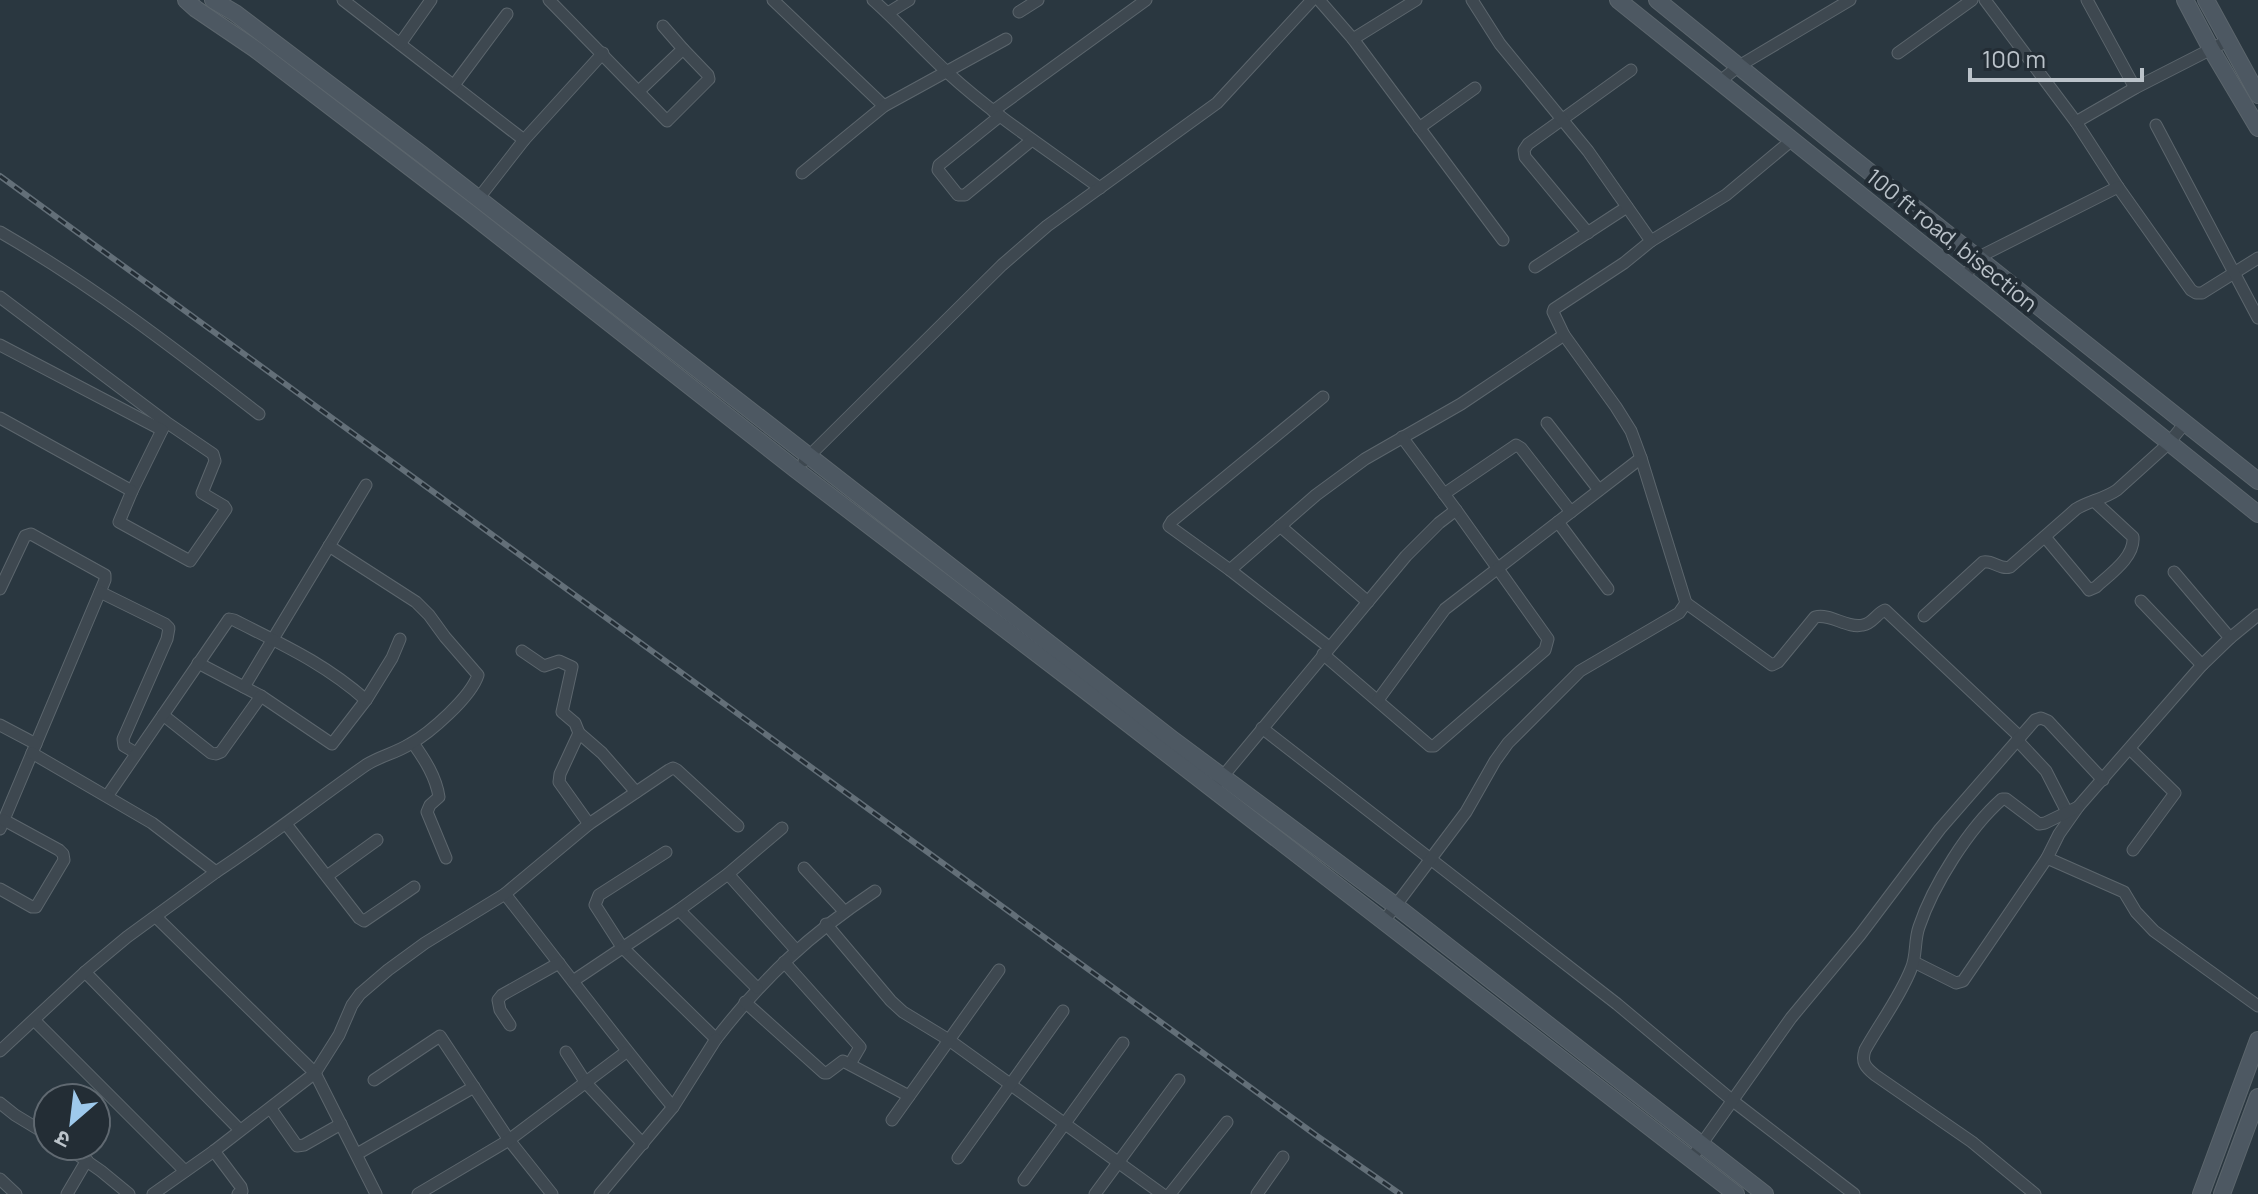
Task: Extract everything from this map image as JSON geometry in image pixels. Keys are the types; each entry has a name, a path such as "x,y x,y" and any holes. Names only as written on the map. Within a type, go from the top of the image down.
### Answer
{"street":[{"path":"186,0 459,195 478,199 950,565 1384,921 1696,1152 1765,1194"},
{"path":"213,0 235,13 795,469 1217,782 1396,906 1696,1152 1736,1194"},
{"path":"343,0 524,140"},
{"path":"400,44 431,0"},
{"path":"549,0 664,120 669,120 709,79 663,26"},
{"path":"773,0 884,106"},
{"path":"873,0 948,73 997,114 1100,188"},
{"path":"888,13 909,0"},
{"path":"1019,12 1038,0"},
{"path":"1032,140 965,195 958,195 938,170 939,165 997,114 1146,0"},
{"path":"795,469 1002,265 1047,226 1217,103 1312,0"},
{"path":"1319,0 1353,39 1503,240"},
{"path":"1353,39 1416,0"},
{"path":"1472,0 1500,44 1601,169 1651,241"},
{"name":"100 ft road, bisection","path":"1618,0 2258,514"},
{"path":"1657,0 2258,481"},
{"path":"1719,82 1739,66 1850,0"},
{"path":"1898,53 1972,0"},
{"path":"1985,0 2076,122 2191,290 2202,293 2258,258"},
{"path":"2087,0 2135,88"},
{"path":"2185,0 2258,128"},
{"path":"2206,0 2258,95"},
{"path":"454,85 507,14"},
{"path":"802,173 884,106 1006,39"},
{"path":"2076,122 2227,41"},
{"path":"639,91 683,49"},
{"path":"478,199 524,140 603,53"},
{"path":"1588,233 1525,157 1524,150 1528,144 1631,70"},
{"path":"1419,128 1475,88"},
{"path":"2156,125 2258,318"},
{"path":"1792,140 1726,195 1651,241 1553,312 1564,335 1631,431 1686,603 1772,665 1778,662 1815,617 1822,615 1861,626 1885,610 2018,738 2072,809"},
{"path":"1963,277 1979,258 2118,187"},
{"path":"1535,267 1627,207"},
{"path":"0,232 101,295 259,414"},
{"path":"0,297 164,426"},
{"path":"1230,570 1316,495 1365,459 1461,404 1564,335"},
{"path":"0,345 164,426 213,454 215,461 203,494 224,506 225,512 193,559 187,561 120,524 132,491 164,426"},
{"path":"1323,397 1169,524 1230,570 1326,651 1428,745 1434,746 1545,650 1548,639 1402,437"},
{"path":"0,418 132,491"},
{"path":"1547,423 1599,490"},
{"path":"1924,616 1983,562 2010,567 2076,509 2117,490 2168,444 2185,423"},
{"path":"1444,494 1516,445 1571,512"},
{"path":"1378,700 1445,609 1641,458"},
{"path":"244,687 366,485"},
{"path":"2045,537 2089,590 2096,587 2131,551 2134,541 2094,501"},
{"path":"1217,782 1422,539 1456,510"},
{"path":"1558,522 1608,589"},
{"path":"1280,526 1368,602"},
{"path":"0,589 25,536 31,534 103,573 105,580 2,824 59,850 64,860 36,907 0,889"},
{"path":"0,1051 85,972 216,872 368,764 413,743 465,696 476,682 476,670 416,602 329,546"},
{"path":"940,579 950,565"},
{"path":"2174,572 2230,638"},
{"path":"100,592 169,628 123,739 124,746 136,753"},
{"path":"2141,601 2202,665"},
{"path":"1384,921 1466,812 1508,743 1580,671 1679,613 1686,603"},
{"path":"2035,1194 1982,1149 1865,1067 1862,1059 1865,1050 1914,962 1918,930 1937,889 1967,839 2000,800 2006,799 2039,824 2072,809 2103,780 2202,665 2258,615"},
{"path":"108,795 229,619 332,672 366,700"},
{"path":"198,663 261,696 332,744 366,700 400,639"},
{"path":"522,651 544,666 559,661 572,667 562,712 636,792"},
{"path":"163,715 216,754 221,752 261,696"},
{"path":"1696,1152 1791,1018 1860,935 1940,829 2035,720 2045,719 2103,780"},
{"path":"0,725 152,823 216,872"},
{"path":"1262,728 1432,858 1617,1004 1733,1101 1854,1194"},
{"path":"579,733 559,782 589,824"},
{"path":"413,743 427,762 436,784 439,796 427,812 446,858"},
{"path":"2130,749 2175,793 2133,850"},
{"path":"153,1194 271,1109 315,1073 334,1045 352,1005 388,970 425,943 505,894 589,824 673,768 738,826"},
{"path":"1914,962 1956,983 1963,981 2047,858 2072,809"},
{"path":"286,824 364,921 414,887"},
{"path":"573,981 679,910 782,828"},
{"path":"327,876 377,840"},
{"path":"666,852 599,895 595,905 622,947 716,1039"},
{"path":"2047,858 2124,892 2136,912 2154,931 2258,1006"},
{"path":"804,868 844,911"},
{"path":"728,874 796,950"},
{"path":"600,1194 673,1107 716,1039 757,988 826,924 875,891"},
{"path":"505,894 626,1052 673,1107"},
{"path":"679,910 757,988"},
{"path":"156,917 315,1073 376,1194"},
{"path":"826,924 903,1012 949,1040 1162,1194"},
{"path":"784,962 860,1047 850,1064"},
{"path":"510,1025 497,1005 498,1000 559,963"},
{"path":"892,1120 999,970"},
{"path":"85,972 240,1130"},
{"path":"745,1002 824,1073 841,1061 909,1096"},
{"path":"958,1158 1063,1011"},
{"path":"34,1020 185,1171"},
{"path":"374,1080 438,1035 509,1140 552,1194"},
{"path":"2201,1194 2258,1040"},
{"path":"1024,1180 1123,1043"},
{"path":"566,1052 586,1083 643,1144"},
{"path":"418,1194 509,1140 626,1052"},
{"path":"1095,1194 1179,1080"},
{"path":"357,1154 474,1087"},
{"path":"2222,1194 2258,1097"},
{"path":"0,1103 32,1125"},
{"path":"271,1109 297,1146 341,1124"},
{"path":"1170,1194 1227,1122"},
{"path":"214,1151 241,1187 242,1191 238,1194"},
{"path":"1257,1194 1283,1157"},
{"path":"67,1194 86,1162"},
{"path":"89,1162 129,1194"},
{"path":"0,1179 16,1194"}],"railway":[{"path":"0,176 1400,1194"}]}
